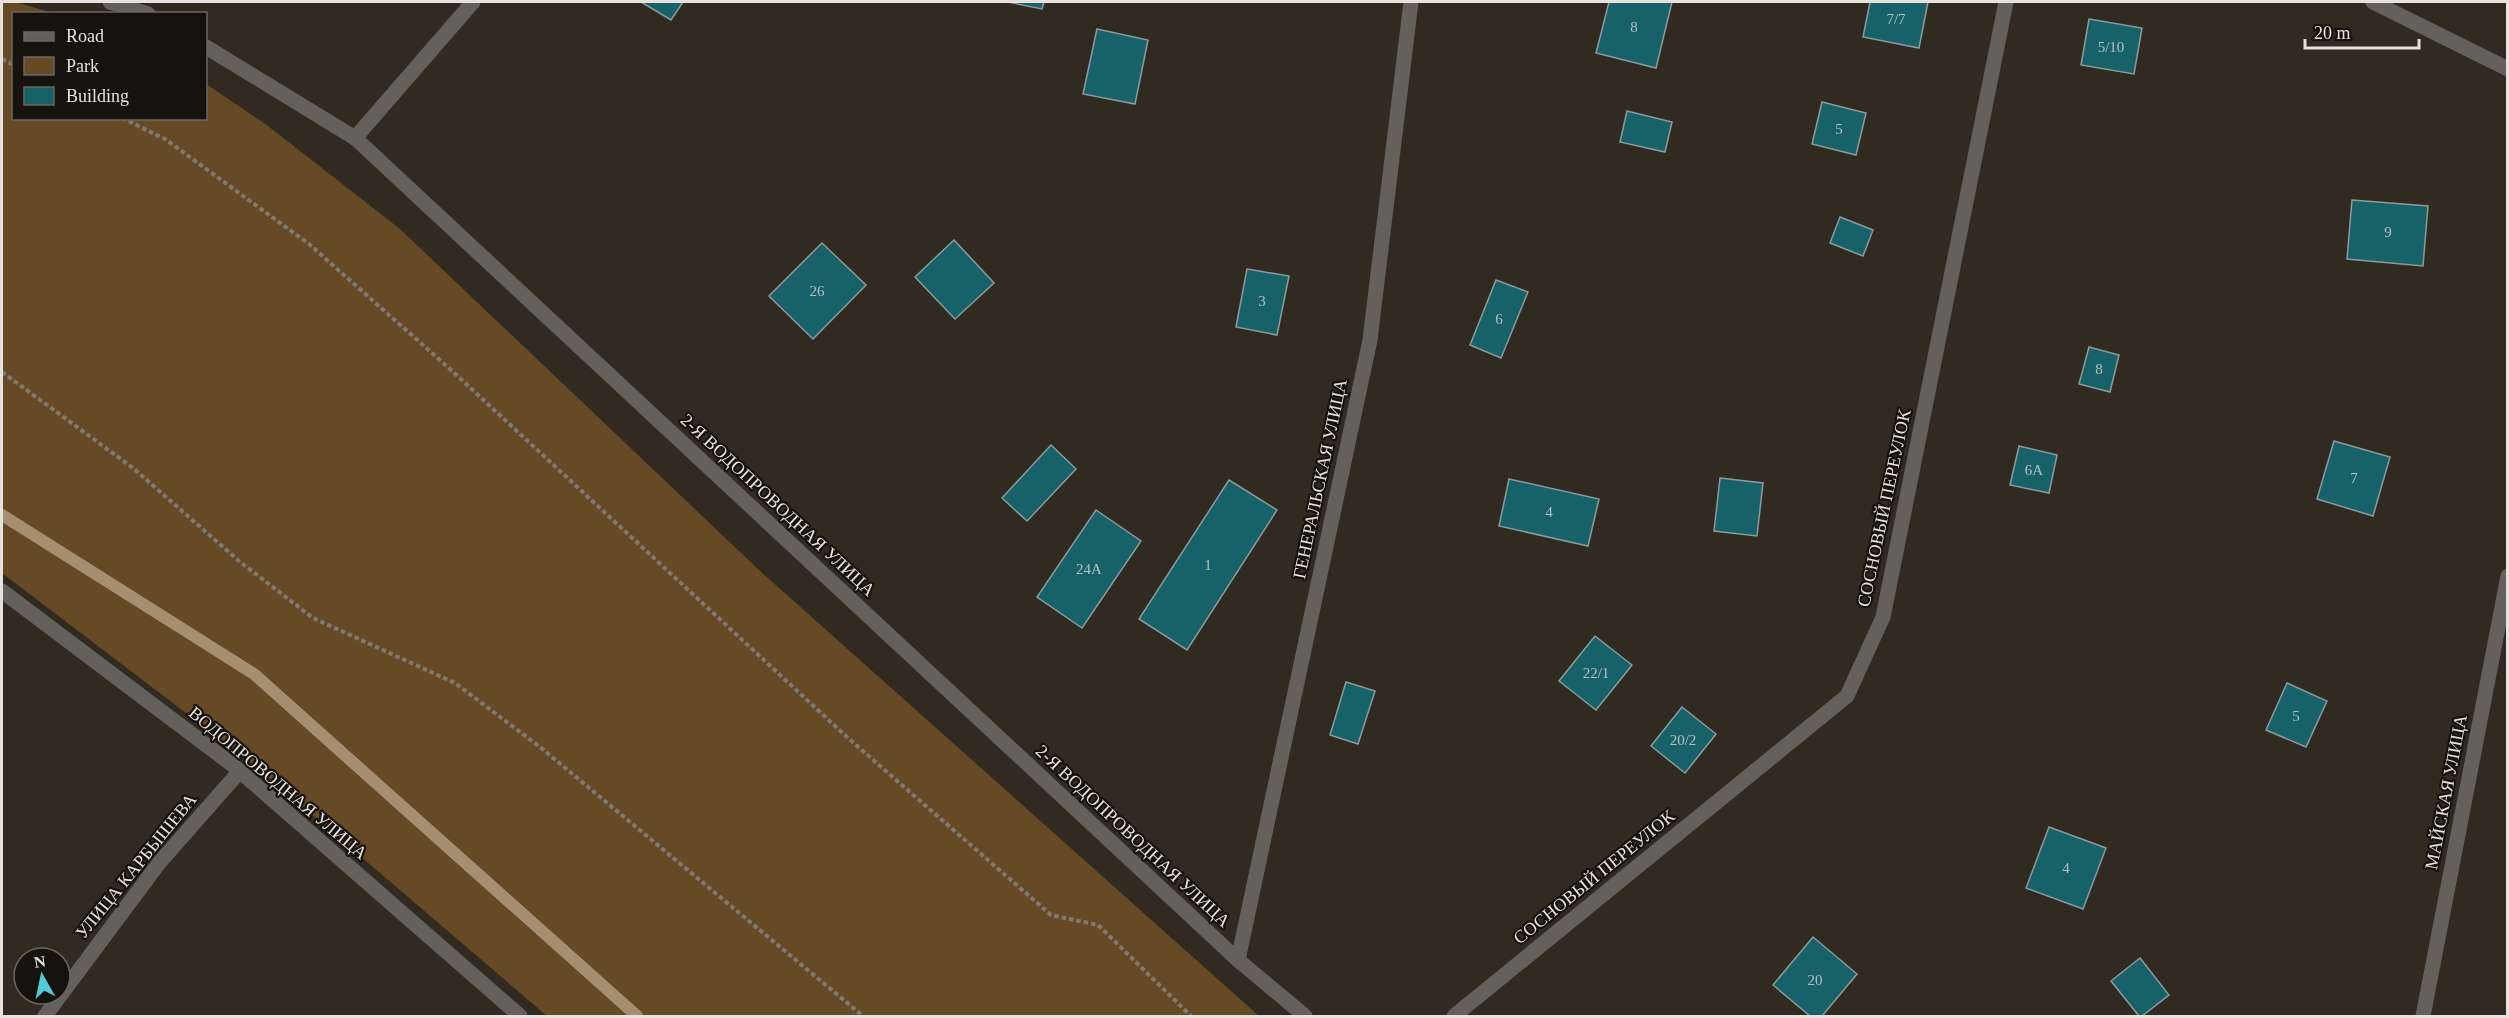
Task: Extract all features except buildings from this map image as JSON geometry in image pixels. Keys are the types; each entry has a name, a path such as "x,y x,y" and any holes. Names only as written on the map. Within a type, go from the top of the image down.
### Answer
{"street":[{"path":"110,2 142,12"},
{"path":"355,138 473,2"},
{"name":"ГЕНЕРАЛЬСКАЯ УЛИЦА","path":"1238,960 1370,340 1411,2"},
{"name":"СОСНОВЫЙ ПЕРЕУЛОК","path":"1454,1017 1846,696 1882,617 2006,2"},
{"path":"2373,2 2508,69"},
{"name":"2-Я ВОДОПРОВОДНАЯ УЛИЦА","path":"207,48 355,138 1238,960 1305,1017"},
{"name":"МАЙСКАЯ УЛИЦА","path":"2423,1017 2508,576"},
{"name":"ВОДОПРОВОДНАЯ УЛИЦА","path":"2,591 240,771 520,1017"},
{"name":"УЛИЦА КАРБЫШЕВА","path":"45,1017 159,863 240,771"}],"path":[{"path":"126,120 165,139 309,244 459,377 857,746 1051,915 1098,925 1191,1017"},
{"path":"2,372 134,468 239,561 313,618 454,683 540,747 863,1017"}],"green space":[{"path":"2,2 15,2 50,12 12,12 12,120 207,120 207,85 268,126 400,229 759,570 1259,1016 547,1016 249,761 2,573"}],"waterway":[{"path":"2,515 254,674 637,1016"}]}
